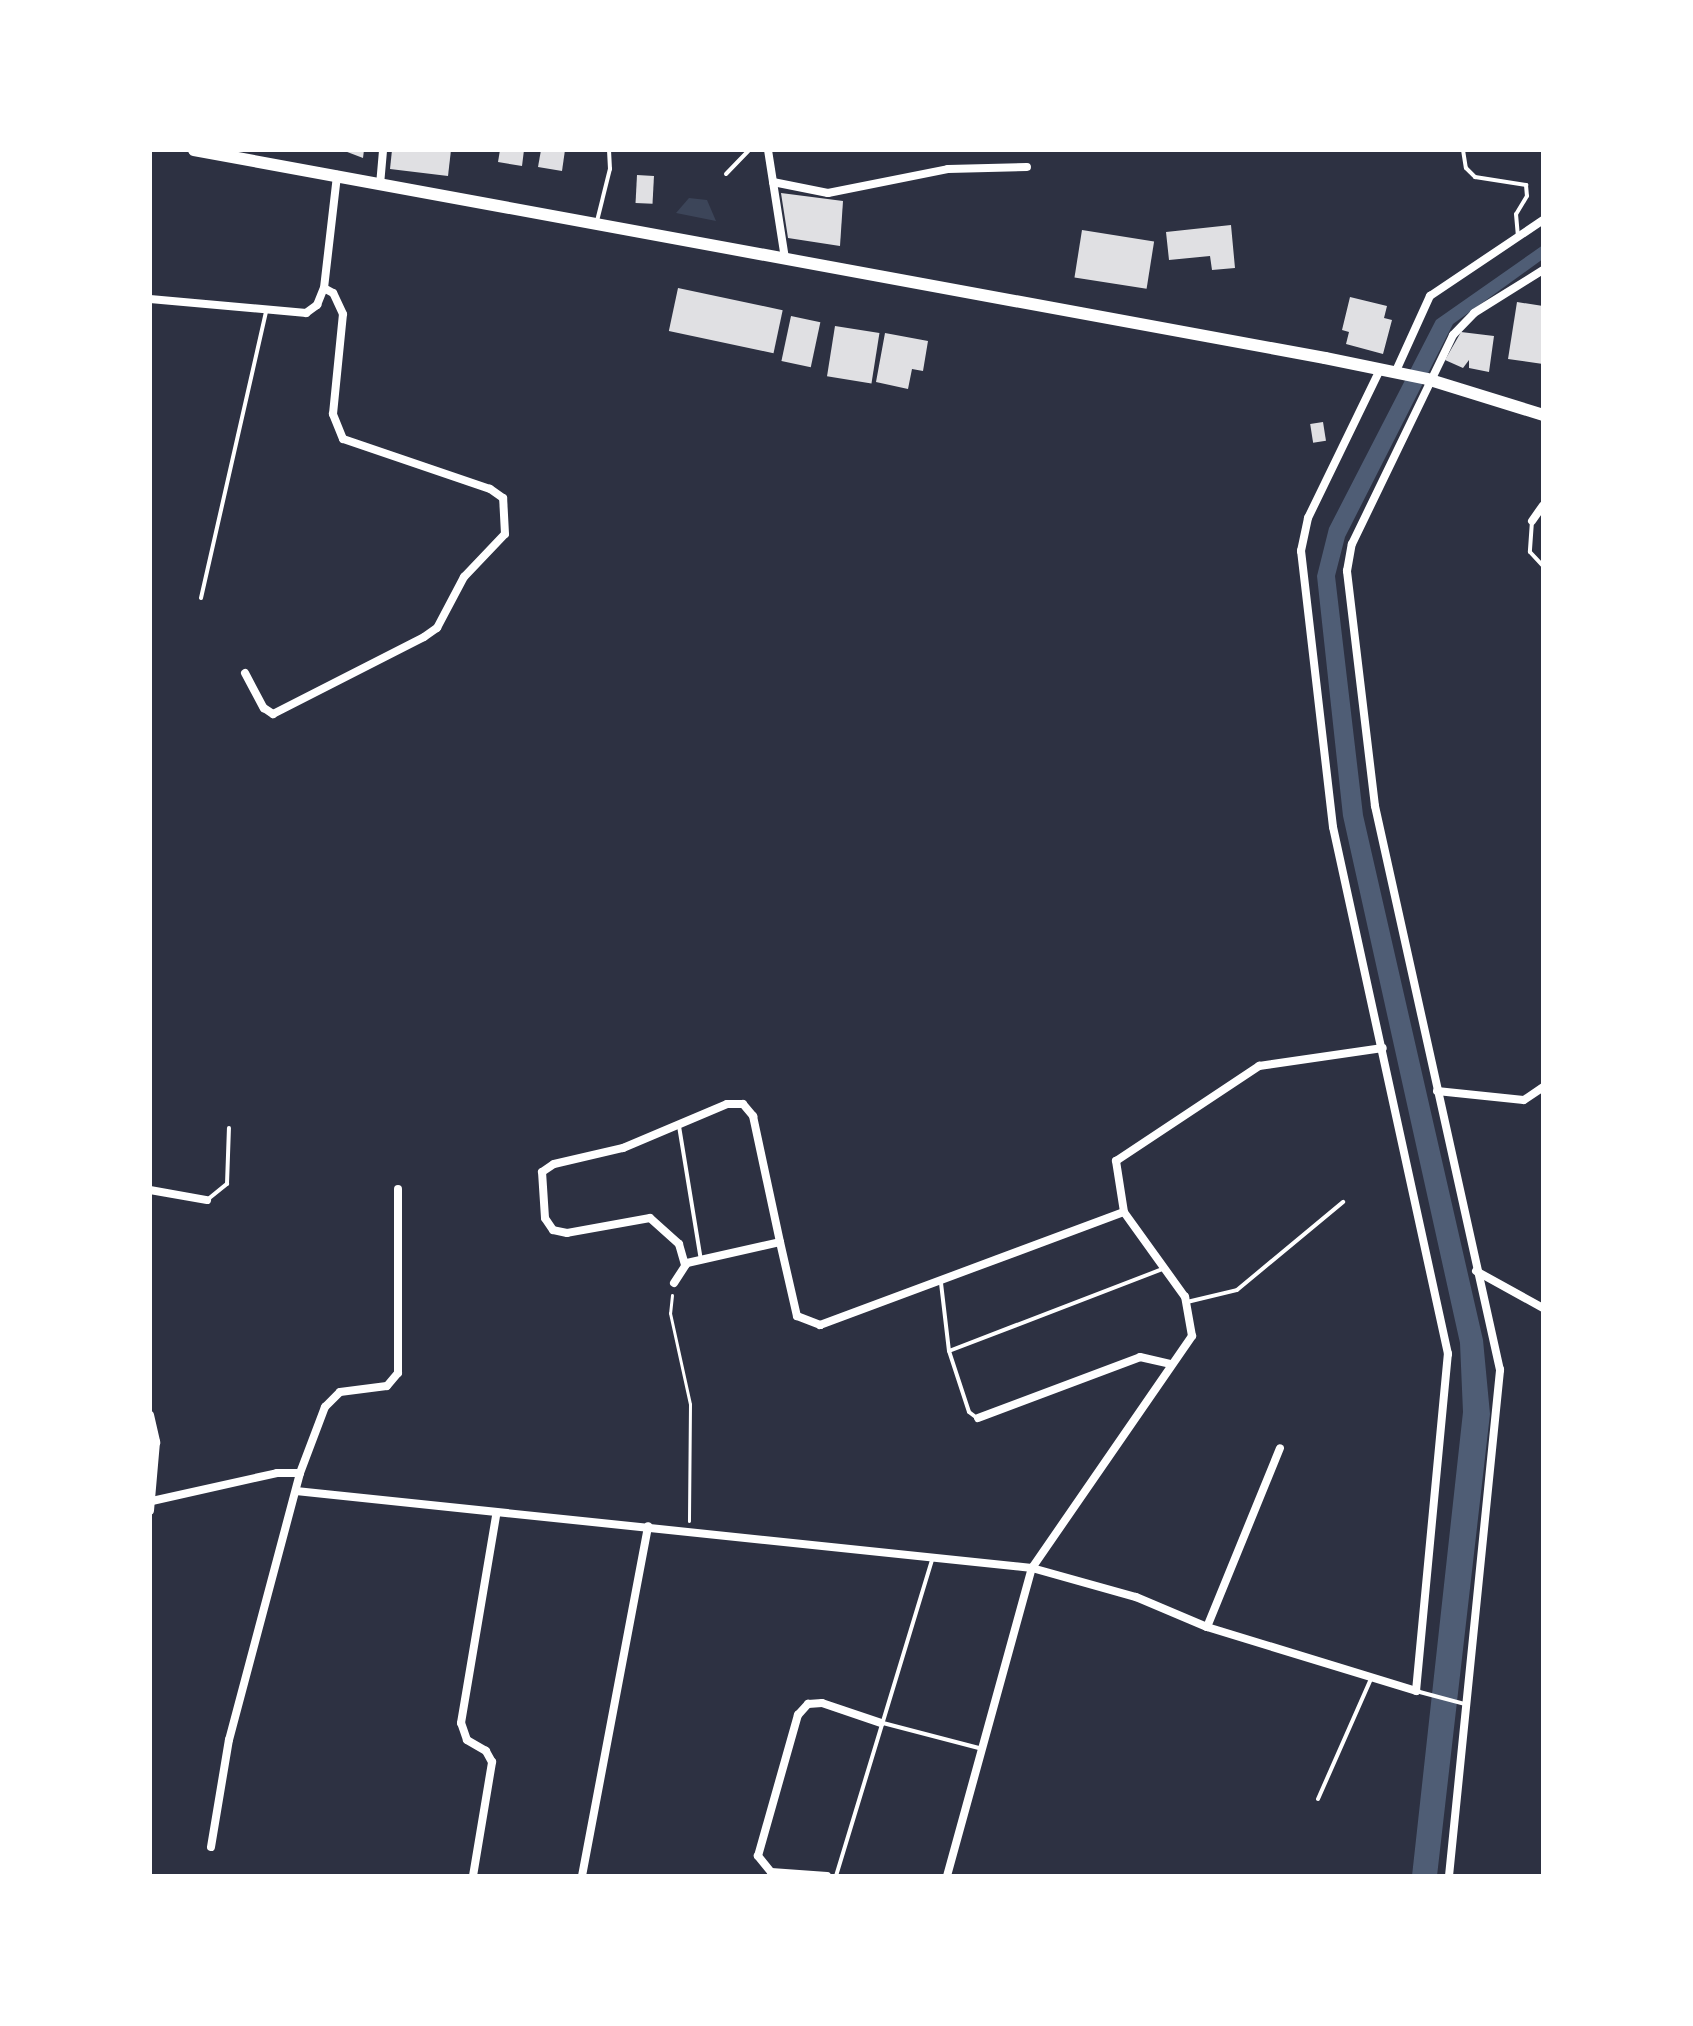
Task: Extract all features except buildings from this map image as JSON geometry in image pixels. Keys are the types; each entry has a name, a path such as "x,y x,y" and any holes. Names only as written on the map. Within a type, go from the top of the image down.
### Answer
{"main road":[{"path":"194,150 1427,379 1543,415"}],"street":[{"path":"380,185 383,150"},
{"path":"768,150 785,258"},
{"path":"773,182 828,193 948,169 1027,167"},
{"path":"150,299 306,313 317,305 324,288 337,175"},
{"path":"1395,373 1430,296 1543,220"},
{"path":"1449,1876 1500,1370 1475,1270 1375,806 1347,571 1352,544 1427,379 1453,335 1474,313 1543,270"},
{"path":"245,673 264,708 273,714 424,637 437,628 464,577 505,534 503,498 490,489 343,439 333,414 343,314 333,293 324,288"},
{"path":"296,1491 496,1516 648,1526 932,1560 1032,1568 1136,1597 1207,1627 1416,1691 1448,1354 1333,827 1301,551 1308,518 1380,370"},
{"path":"1532,521 1543,505"},
{"path":"947,1876 985,1750 1032,1568 1192,1336 1186,1302 1167,1267 1124,1212 1114,1171 1118,1157 1256,1067 1383,1048"},
{"path":"1437,1091 1524,1100 1543,1087"},
{"path":"685,1265 679,1244 650,1218 567,1233 553,1230 539,1185 542,1172 554,1164 623,1148 727,1104 749,1109 797,1316 811,1325 1124,1212"},
{"path":"211,1847 220,1775 300,1473 333,1396 387,1386 398,1373 398,1189"},
{"path":"150,1190 207,1200"},
{"path":"674,1283 685,1265 780,1242"},
{"path":"1475,1270 1543,1308"},
{"path":"978,1418 1140,1357 1171,1364"},
{"path":"150,1415 156,1442 150,1511"},
{"path":"1207,1627 1280,1448"},
{"path":"152,1501 277,1473 300,1473"},
{"path":"473,1876 492,1762 486,1751 467,1740 461,1723 496,1516"},
{"path":"582,1876 648,1526"},
{"path":"827,1876 771,1872 758,1856 798,1715 808,1704 822,1703 881,1723"}],"lane":[{"path":"596,224 610,169 609,150"},
{"path":"726,174 749,150"},
{"path":"1463,150 1466,168 1475,177 1526,185 1527,196 1516,214 1518,235"},
{"path":"201,598 266,311"},
{"path":"1532,521 1530,552 1543,566"},
{"path":"679,1126 701,1260"},
{"path":"207,1200 227,1184 229,1128"},
{"path":"1186,1302 1237,1290 1343,1202"},
{"path":"949,1351 1167,1267"},
{"path":"940,1280 949,1351 969,1412 978,1418"},
{"path":"836,1876 932,1560"},
{"path":"1318,1799 1371,1679"},
{"path":"1416,1691 1465,1704"},
{"path":"881,1723 985,1750"}],"path":[{"path":"674,1283 670,1313 690,1404 689,1530"}],"shaded area":[{"path":"689,198 707,200 716,221 676,213"},
{"path":"1543,245 1543,259 1453,324 1345,537 1335,576 1363,815 1483,1340 1490,1414 1437,1876 1412,1876 1463,1412 1460,1343 1343,816 1317,576 1329,528 1436,320"}]}
